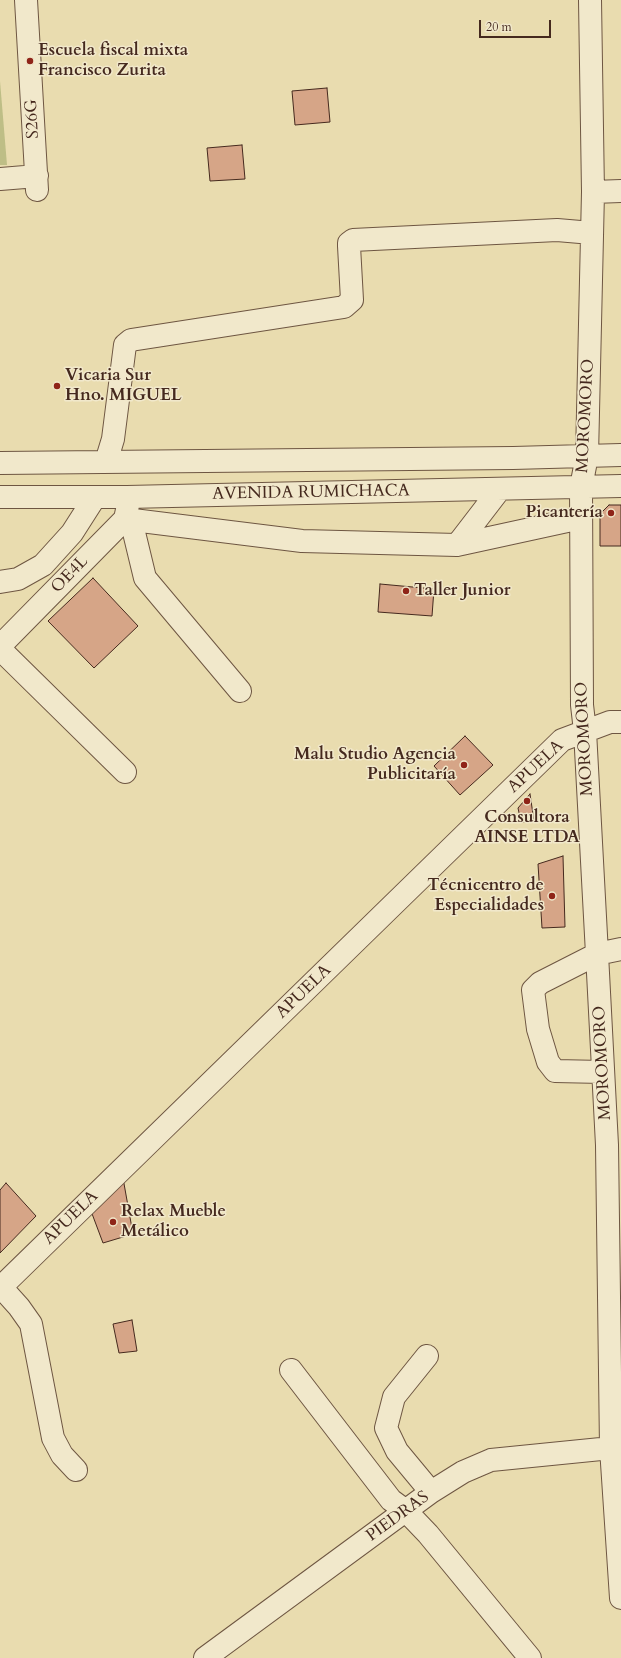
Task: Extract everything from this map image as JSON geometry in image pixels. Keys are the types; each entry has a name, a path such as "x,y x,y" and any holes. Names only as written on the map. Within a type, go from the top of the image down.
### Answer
{"street":[{"name":"S26G","path":"0,179 37,183 26,0"},
{"name":"MOROMORO","path":"590,0 593,192 587,456 581,487 582,705 585,731 603,1072 614,1143 616,1336 615,1404 621,1598"},
{"path":"593,192 621,191"},
{"path":"106,462 113,439 125,345 131,340 344,307 352,300 349,243 353,240 557,230 592,233"},
{"name":"AVENIDA RUMICHACA","path":"0,463 513,458 621,455"},
{"name":"AVENIDA RUMICHACA","path":"0,497 128,497 621,486"},
{"path":"457,545 500,489"},
{"path":"0,582 18,579 43,565 72,532 95,497"},
{"path":"128,497 128,519 145,578 240,691"},
{"path":"128,519 302,541 457,545 582,518"},
{"name":"OE4L","path":"0,648 128,519"},
{"path":"0,648 125,772"},
{"name":"APUELA","path":"0,1287 562,740 610,722 621,722"},
{"path":"603,1072 555,1071 548,1062 538,1029 533,990 540,983 597,954 621,949"},
{"path":"0,1287 19,1307 30,1324 53,1438 62,1455 76,1470"},
{"path":"427,1356 394,1397 386,1428 397,1451 431,1492"},
{"path":"291,1370 392,1500 406,1511 428,1534 530,1658"},
{"name":"PIEDRAS","path":"205,1658 431,1492 463,1472 491,1460 616,1448"}],"green space":[{"path":"0,81 7,165 0,165"}],"building":[{"path":"327,88 330,122 295,125 292,91"},
{"path":"242,145 245,179 210,181 207,148"},
{"path":"609,505 621,505 621,546 600,546 600,514"},
{"path":"93,578 138,626 94,668 48,621"},
{"path":"380,584 434,589 432,616 378,612"},
{"name":"Malu Studio Agencia Publicitaría","path":"465,736 493,765 460,795 434,766"},
{"name":"Consultora AINSE LTDA","path":"530,794 534,821 521,822 518,808"},
{"name":"Técnicentro de Especialidades","path":"563,856 565,927 542,928 538,864"},
{"name":"Relax Mueble Metálico","path":"123,1178 133,1234 103,1243 91,1211"},
{"path":"6,1183 36,1216 0,1253 0,1190"},
{"path":"132,1320 137,1351 119,1353 113,1324"}],"place":[{"name":"Escuela fiscal mixta Francisco Zurita","path":"30,61"},
{"name":"Vicaria Sur Hno. MIGUEL","path":"57,386"},
{"name":"Picantería","path":"611,513"},
{"name":"Taller Junior","path":"406,591"},
{"name":"Malu Studio Agencia Publicitaría","path":"464,765"},
{"name":"Consultora AINSE LTDA","path":"527,801"},
{"name":"Técnicentro de Especialidades","path":"552,896"},
{"name":"Relax Mueble Metálico","path":"113,1222"}]}
